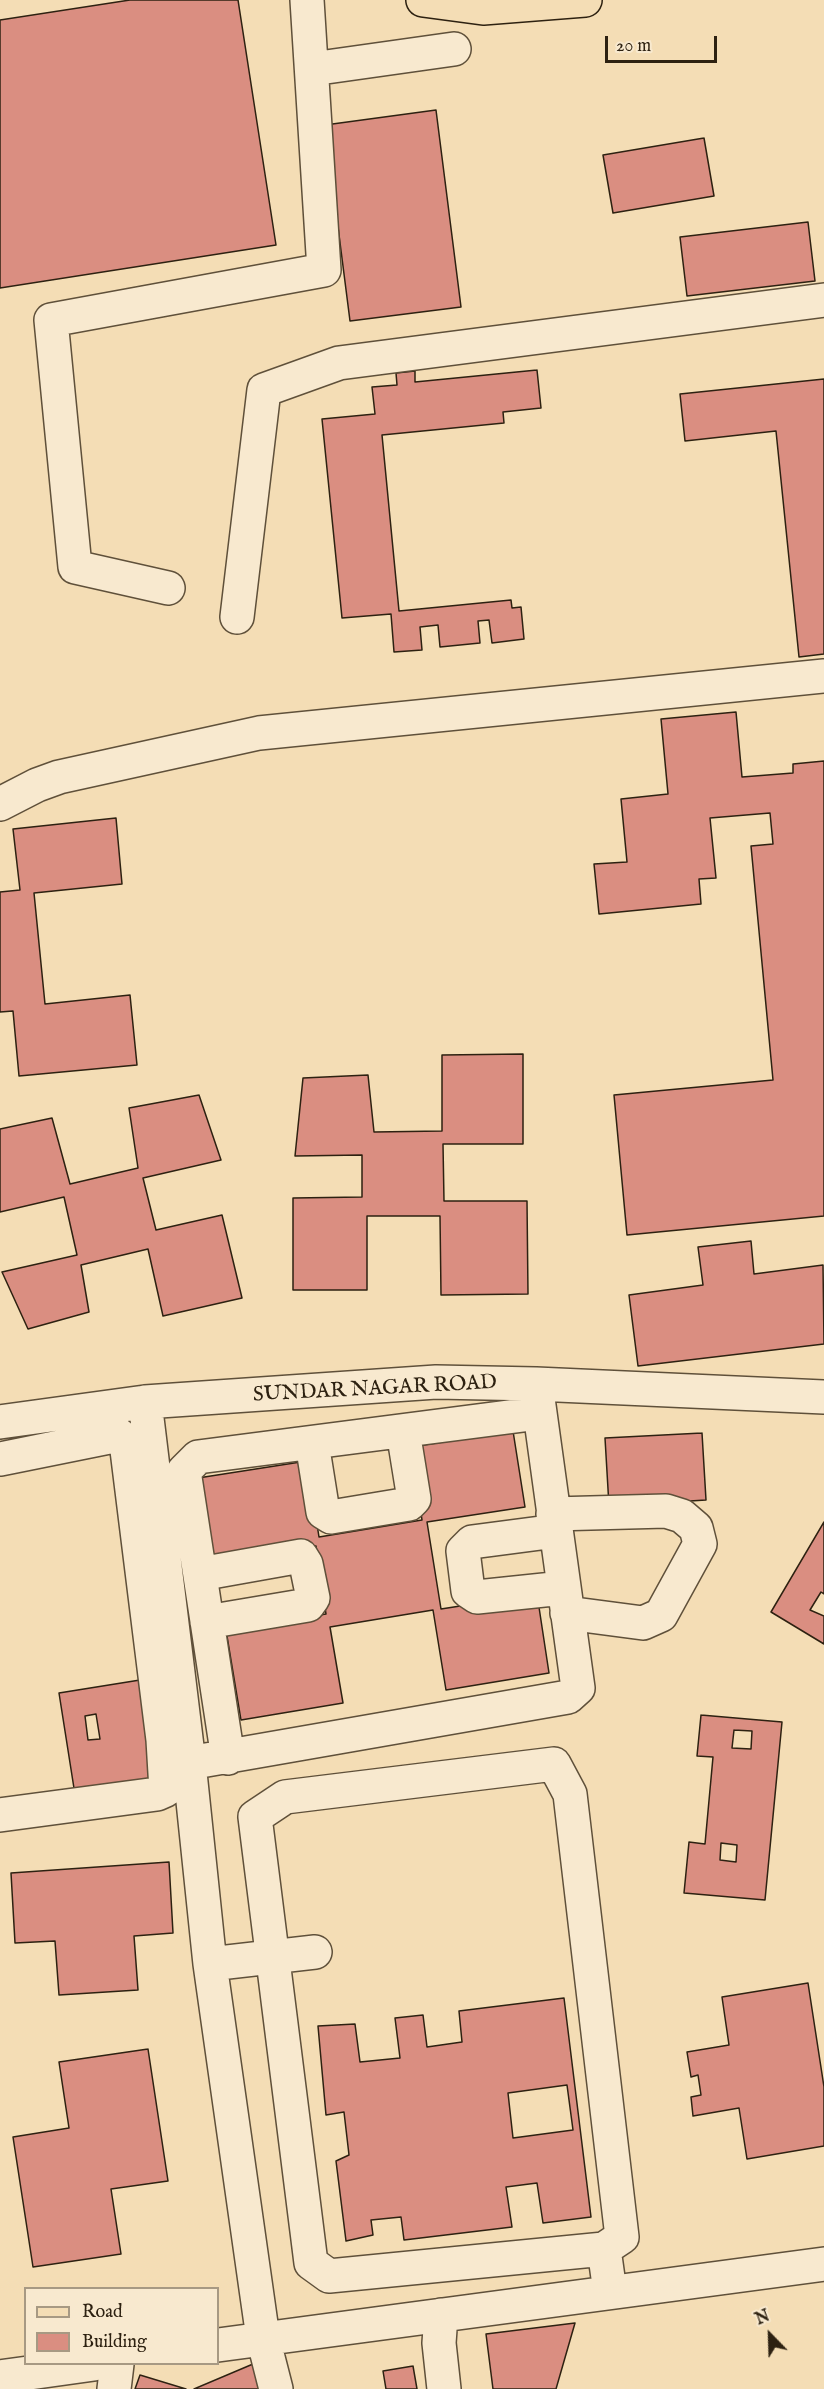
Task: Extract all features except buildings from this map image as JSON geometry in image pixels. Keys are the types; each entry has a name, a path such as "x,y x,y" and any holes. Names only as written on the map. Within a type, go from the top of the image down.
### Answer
{"main road":[{"path":"423,0 483,8 585,0"}],"street":[{"path":"168,588 75,567 51,320 324,270 307,0"},
{"path":"312,69 454,49"},
{"path":"237,617 264,390 339,363 824,300"},
{"path":"0,804 37,785 59,777 259,733 824,676"},
{"name":"SUNDAR NAGAR ROAD","path":"0,1422 145,1402 436,1382 537,1399 824,1397"},
{"path":"174,1745 228,1758 568,1697 578,1688 537,1399 403,1431 198,1457 184,1471 228,1758"},
{"path":"0,1815 157,1794 166,1790 174,1745 145,1402"},
{"path":"312,1443 323,1512 331,1517 409,1504 414,1498 403,1431"},
{"path":"0,1459 119,1435 126,1442 210,1964 262,2338 276,2389"},
{"path":"666,1511 682,1516 696,1528 700,1544 661,1615 643,1623 565,1601 477,1597 468,1592 463,1551 472,1542 554,1522 666,1511"},
{"path":"200,1574 301,1557 306,1564 313,1598 308,1605 207,1622"},
{"path":"554,1764 570,1794 622,2237 596,2240 329,2276 312,2263 255,1817 285,1797 554,1764"},
{"path":"210,1964 315,1952"},
{"path":"596,2240 610,2292"},
{"path":"219,2345 824,2264"},
{"path":"441,2315 439,2343 444,2389"},
{"path":"0,2378 87,2365"},
{"path":"114,2389 117,2365"}]}
